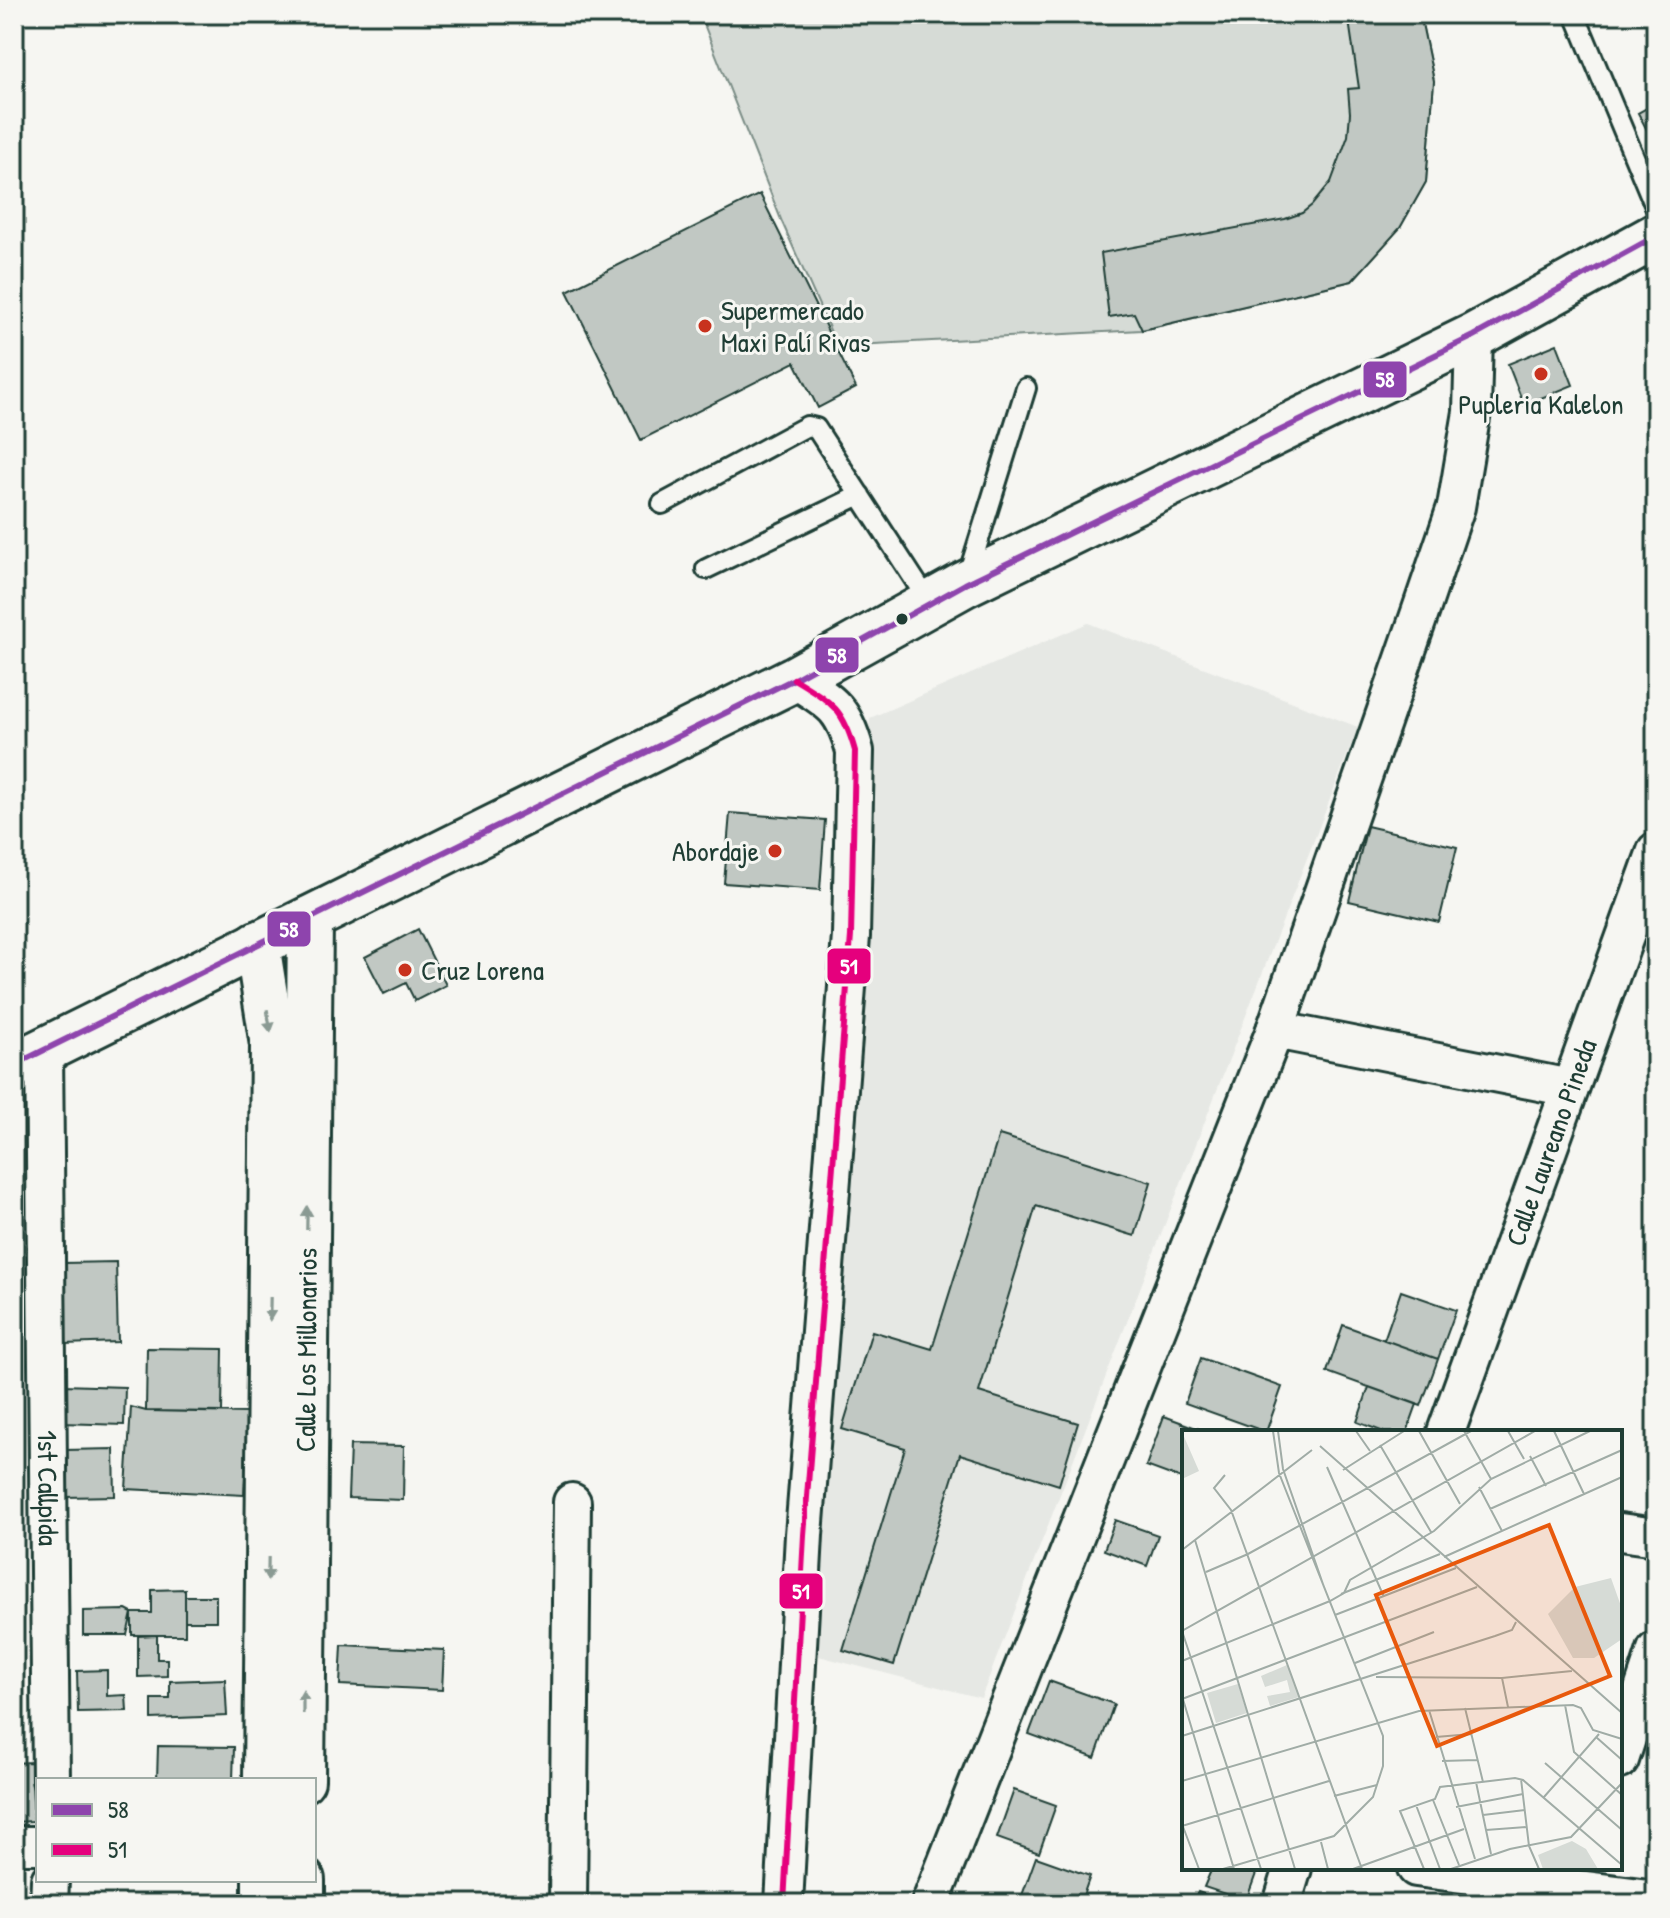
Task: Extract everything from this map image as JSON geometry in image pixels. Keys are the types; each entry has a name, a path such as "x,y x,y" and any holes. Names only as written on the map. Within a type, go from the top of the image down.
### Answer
{"main road":[{"path":"29,1058 794,679 947,593 1474,336 1656,236"},
{"name":"Calle Los Millonarios","path":"302,1778 310,919"},
{"name":"Calle Los Millonarios","path":"257,944 273,1045 266,1778"},
{"path":"265,1882 265,1904"},
{"path":"302,1882 302,1904"}],"street":[{"path":"930,1904 1275,1030 1456,507 1472,412 1474,336"},
{"path":"784,1904 804,1535 851,936 855,751 848,723 831,701 794,679"},
{"name":"Calle Laureano Pineda","path":"1447,1430 1656,851"},
{"path":"1275,1030 1570,1088"},
{"name":"1st Callpida","path":"29,1058 51,1778"},
{"path":"568,1904 572,1502"},
{"path":"1622,1532 1656,1537"},
{"path":"1622,1754 1656,1650"},
{"path":"14,1845 36,1845"},
{"path":"1282,1904 1292,1870"},
{"path":"1449,1870 1581,1878 1656,1899"},
{"path":"49,1904 50,1882"}],"lane":[{"path":"1576,17 1656,209"},
{"path":"662,504 807,426 816,428 860,495 947,593 1026,388"},
{"path":"706,569 860,495"}],"shaded area":[{"path":"700,14 1420,14 1434,81 1426,182 1400,228 1352,281 1142,330 837,346 782,222"},
{"path":"1088,623 1358,727 981,1698 807,1653 870,718"}],"building":[{"path":"1348,14 1420,14 1434,81 1426,182 1400,228 1352,281 1142,330 1134,313 1109,317 1101,253 1285,219 1302,213 1312,205 1331,182 1348,136 1348,89 1359,88"},
{"path":"1656,103 1656,147 1638,113"},
{"name":"Supermercado Maxi Palí Rivas","path":"760,194 856,388 818,408 795,362 641,440 567,291"},
{"name":"Pupleria Kalelon","path":"1557,344 1573,385 1524,405 1508,364"},
{"name":"Abordaje","path":"730,813 825,820 820,890 724,883"},
{"path":"1367,826 1457,847 1439,922 1349,901"},
{"name":"Cruz Lorena","path":"418,929 446,985 415,1001 406,983 384,994 365,957"},
{"path":"999,1135 1151,1182 1135,1236 1036,1206 979,1392 1078,1423 1059,1485 960,1454 894,1665 843,1650 905,1448 842,1429 872,1331 932,1349"},
{"path":"116,1262 118,1342 65,1344 63,1263"},
{"path":"1401,1291 1456,1310 1438,1359 1384,1340"},
{"path":"1343,1325 1438,1359 1421,1406 1327,1372"},
{"path":"147,1348 223,1349 222,1412 146,1411"},
{"path":"1201,1358 1282,1387 1267,1430 1185,1403"},
{"path":"62,1385 125,1387 124,1425 61,1423"},
{"path":"1369,1387 1417,1404 1408,1430 1379,1430 1357,1422"},
{"path":"131,1407 146,1411 248,1413 244,1495 126,1489"},
{"path":"1164,1416 1202,1430 1182,1430 1182,1479 1146,1466"},
{"path":"350,1445 404,1446 403,1500 348,1498"},
{"path":"114,1449 115,1496 65,1497 65,1450"},
{"path":"1115,1520 1158,1535 1147,1566 1104,1550"},
{"path":"185,1589 185,1635 132,1635 132,1613 152,1613 152,1590"},
{"path":"185,1596 216,1596 216,1621 185,1621"},
{"path":"126,1610 132,1613 127,1635 83,1635 83,1611"},
{"path":"157,1635 157,1659 167,1659 167,1676 138,1677 138,1636"},
{"path":"342,1645 444,1650 442,1690 340,1685"},
{"path":"107,1670 107,1696 126,1695 127,1711 78,1712 77,1671"},
{"path":"225,1679 227,1716 152,1719 152,1699 170,1699 170,1681"},
{"path":"1049,1681 1114,1704 1095,1758 1029,1734"},
{"path":"158,1746 234,1747 233,1778 157,1778"},
{"path":"31,1762 34,1821 14,1822 14,1763"},
{"path":"1014,1790 1056,1805 1039,1853 997,1838"},
{"path":"1036,1857 1090,1876 1080,1904 1028,1904 1020,1901"},
{"path":"1211,1870 1257,1870 1246,1901 1204,1887"},
{"path":"1198,1892 1232,1904 1194,1904"}],"transit line":[{"name":"58","path":"14,1065 794,679 965,584 1474,336 1656,236"},
{"name":"51","path":"784,1904 804,1535 851,936 855,751 846,724 834,707 794,679"}],"place":[{"name":"Supermercado Maxi Palí Rivas","path":"705,326"},
{"name":"Pupleria Kalelon","path":"1541,374"},
{"name":"Abordaje","path":"775,851"},
{"name":"Cruz Lorena","path":"405,970"}]}
